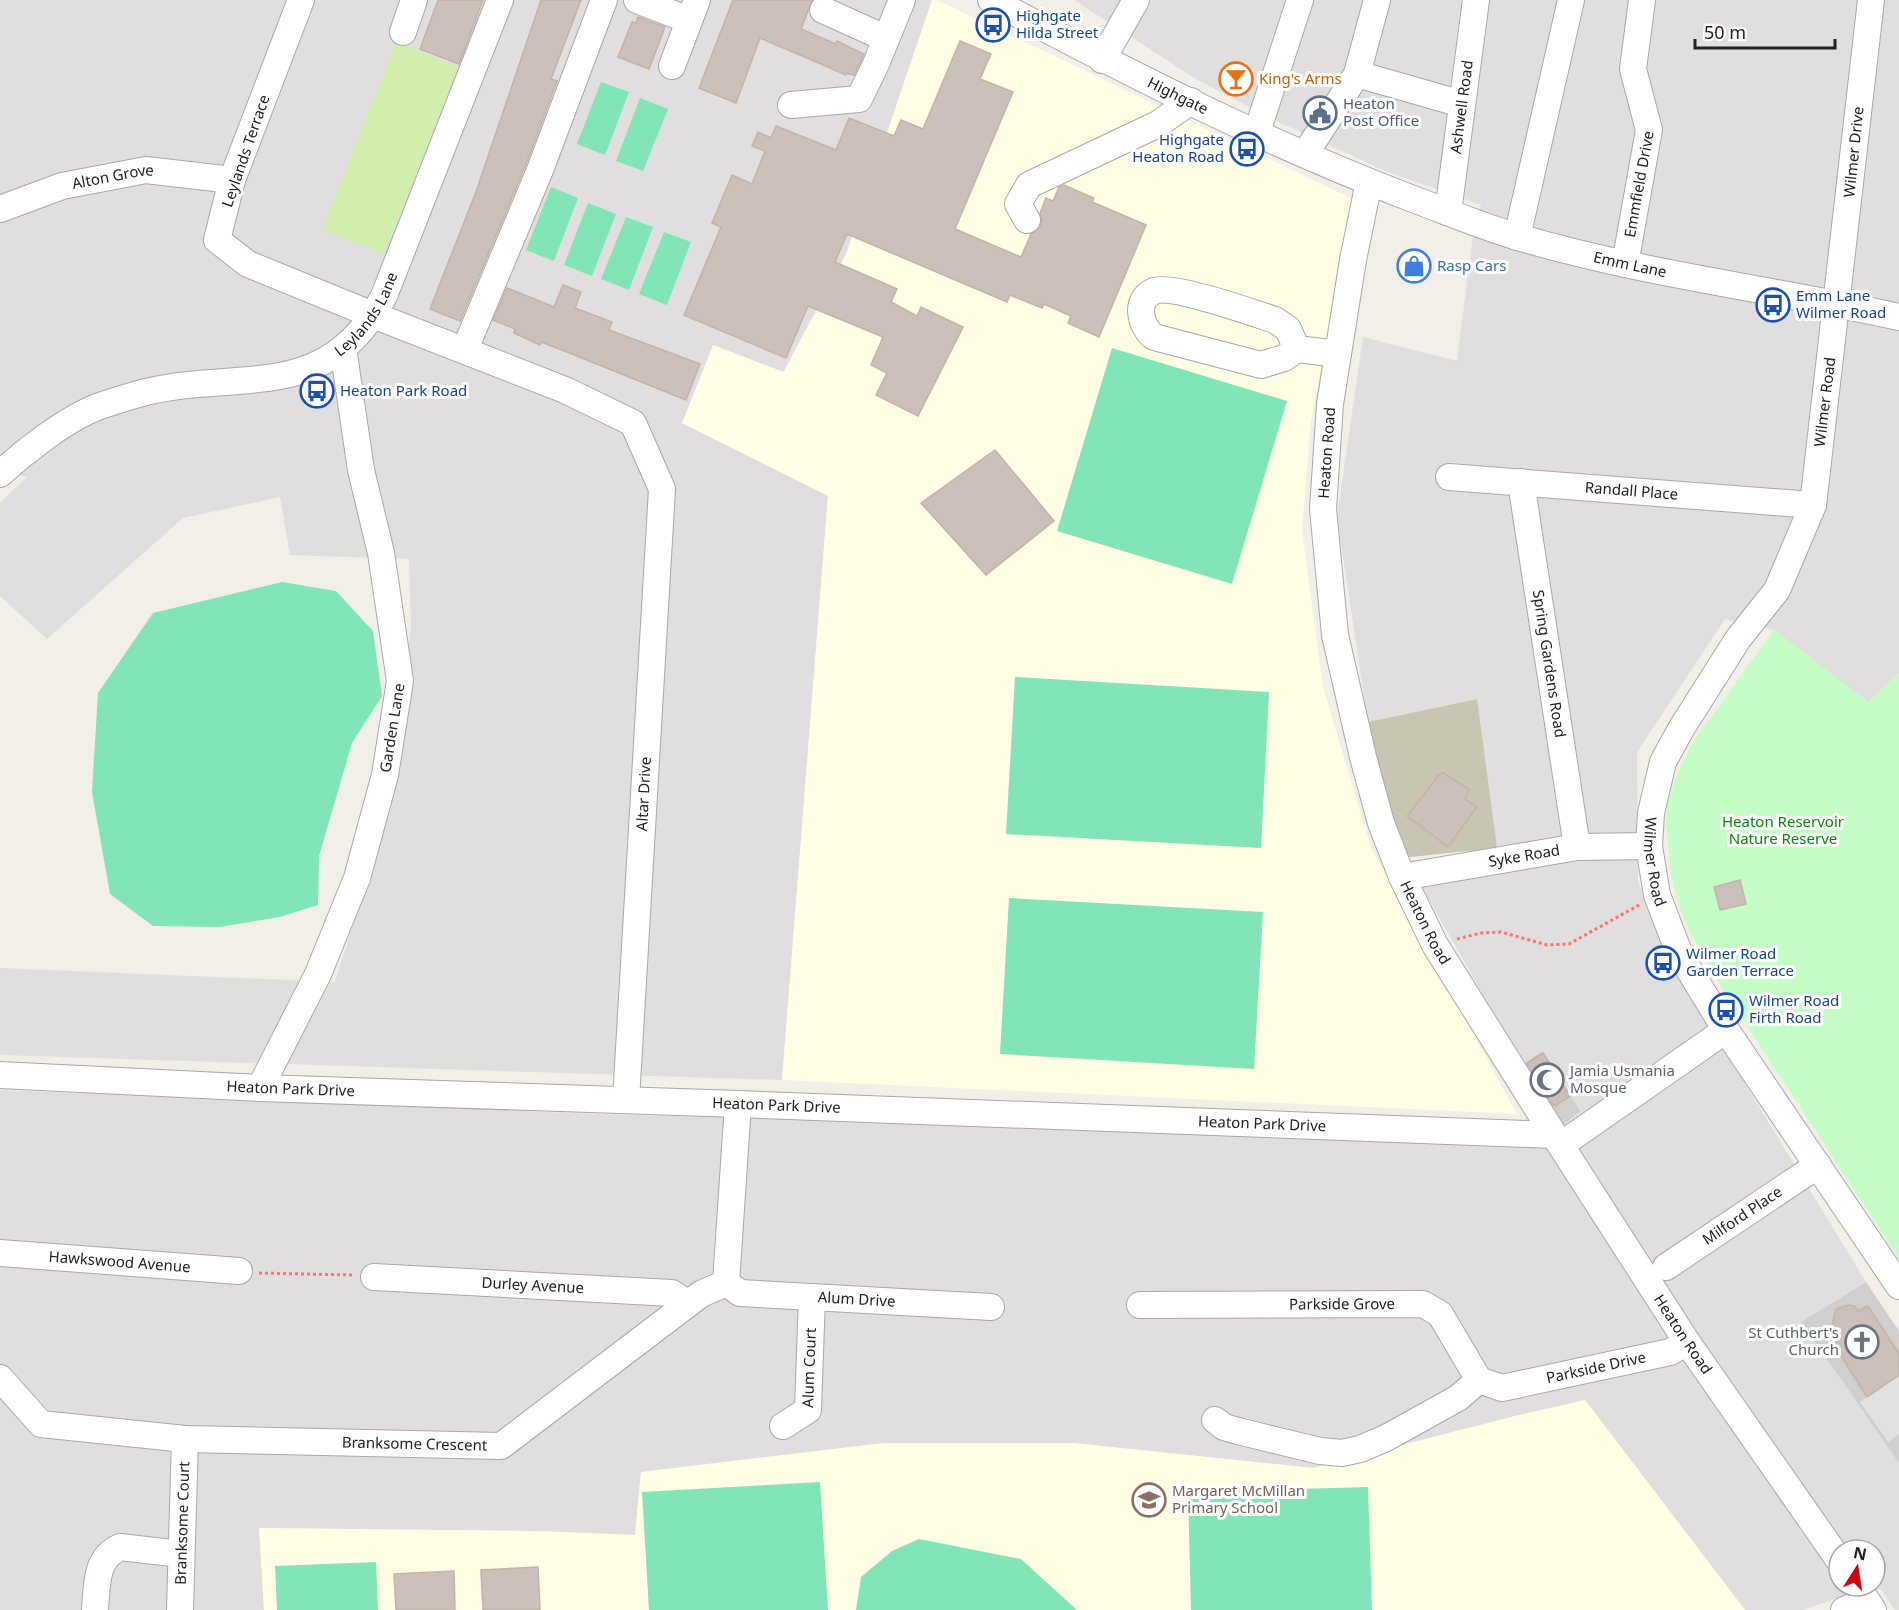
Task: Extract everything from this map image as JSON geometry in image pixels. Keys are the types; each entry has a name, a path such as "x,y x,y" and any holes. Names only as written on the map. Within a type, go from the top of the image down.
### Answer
{"street":[{"name":"Leylands Terrace","path":"301,0 232,180 217,240 248,264 373,315"},
{"path":"403,32 414,0"},
{"name":"Leylands Lane","path":"2,469 67,423 90,410 117,400 146,392 186,386 260,380 288,375 329,358 343,348 373,315 388,285 500,0"},
{"path":"373,315 465,350 540,171 604,0"},
{"path":"636,0 693,10 672,66"},
{"path":"791,105 860,99 902,0"},
{"name":"Highgate","path":"991,0 1102,60 1369,182"},
{"path":"1102,60 1136,0"},
{"path":"1257,132 1300,0"},
{"path":"1305,154 1357,74 1377,0"},
{"name":"Ashwell Road","path":"1448,212 1476,0"},
{"path":"1517,237 1571,0"},
{"name":"Emmfield Drive","path":"1625,264 1649,130 1633,69 1642,0"},
{"name":"Wilmer Drive","path":"1836,303 1871,0"},
{"path":"824,10 885,38"},
{"path":"1357,74 1462,104"},
{"path":"1027,220 1018,204 1029,185 1158,124 1191,101"},
{"name":"Alton Grove","path":"0,209 62,186 146,170 232,180"},
{"name":"Emm Lane","path":"1369,182 1517,237 1625,264 1899,317"},
{"name":"Heaton Road","path":"1369,182 1330,404 1323,509 1335,635 1381,823 1402,877 1435,945 1687,1342 1827,1543"},
{"path":"1297,349 1288,329 1275,320 1173,291 1153,292 1146,297 1143,304 1141,315 1148,332 1154,338 1261,365 1284,358 1297,349 1338,354"},
{"name":"Wilmer Road","path":"1836,303 1813,505 1777,590 1738,639 1681,729 1663,762 1651,813 1649,846 1657,895 1680,955 1726,1030 1899,1286"},
{"name":"Garden Lane","path":"260,1088 318,974 357,878 385,775 400,681 381,553 361,470 343,348"},
{"name":"Altar Drive","path":"465,350 566,390 633,423 662,489 626,1100"},
{"name":"Randall Place","path":"1449,477 1813,505"},
{"name":"Spring Gardens Road","path":"1521,482 1577,847"},
{"name":"Syke Road","path":"1402,877 1577,847 1649,846"},
{"path":"1557,1140 1726,1030"},
{"name":"Heaton Park Drive","path":"0,1075 260,1088 738,1104 1557,1140"},
{"path":"726,1283 738,1104"},
{"name":"Milford Place","path":"1666,1267 1818,1165"},
{"name":"Hawkswood Avenue","path":"0,1253 239,1271"},
{"name":"Durley Avenue","path":"374,1277 672,1293 688,1304"},
{"name":"Alum Drive","path":"726,1283 740,1293 991,1307"},
{"name":"Branksome Crescent","path":"0,1378 41,1424 185,1438 501,1446 701,1294 726,1283"},
{"name":"Alum Court","path":"783,1426 808,1410 812,1297"},
{"name":"Parkside Grove","path":"1140,1305 1424,1304 1440,1314 1490,1384"},
{"name":"Parkside Drive","path":"1490,1384 1670,1352 1687,1342"},
{"path":"1215,1420 1224,1427 1238,1431 1320,1451 1342,1453 1360,1449 1386,1438 1458,1398 1490,1384"},
{"name":"Branksome Court","path":"180,1609 185,1438"},
{"path":"95,1610 99,1572 103,1560 111,1551 120,1547 181,1554"}],"path":[{"path":"1435,945 1481,933 1502,932 1547,945 1569,944 1657,895"},
{"path":"239,1271 374,1277"}],"shaded area":[{"path":"0,0 932,0 846,254 783,372 682,423 828,495 782,1080 0,1055 0,968 335,982 388,812 411,627 409,559 290,555 280,497 183,518 47,639 0,596 0,503 27,477 0,470"},
{"path":"932,0 937,0 1353,199 1311,422 1302,529 1323,687 1371,848 1517,1114 782,1080 828,496 682,423 713,345 784,372 846,254"},
{"path":"1074,0 1899,0 1899,673 1868,702 1774,630 1725,619 1637,752 1638,882 1695,1002 1866,1282 1801,1322 1899,1463 1899,1610 1895,1610 1887,1598 1887,1538 1827,1538 1827,1598 1837,1598 1803,1610 1745,1610 1585,1400 1313,1468 1073,1443 884,1443 641,1472 635,1535 536,1531 259,1528 264,1610 0,1610 0,1090 595,1114 954,1123 1541,1148 1579,1112 1543,1052 1523,1064 1421,886 1500,871 1476,699 1368,722 1337,517 1363,337 1457,361 1472,243 1481,205 1383,170 1272,119 1196,79"},
{"path":"1477,699 1497,848 1401,858 1368,722"},
{"name":"Jamia Usmania Mosque","path":"1543,1051 1580,1111 1563,1126 1523,1064"},
{"path":"1866,1282 1899,1331 1899,1463 1801,1322"},
{"path":"1899,1375 1899,1434 1888,1442 1860,1402"},
{"name":"Margaret McMillan Primary School","path":"1585,1400 1745,1610 264,1610 259,1528 536,1531 635,1535 641,1472 884,1443 1073,1443 1313,1468"}],"green space":[{"path":"396,42 458,67 384,254 322,230"},
{"path":"601,82 629,92 605,155 577,144"},
{"path":"640,98 668,109 643,171 616,161"},
{"path":"551,187 578,198 554,261 526,250"},
{"path":"588,203 616,214 592,276 564,265"},
{"path":"626,217 653,227 629,290 601,279"},
{"path":"664,232 691,242 667,305 639,294"},
{"path":"1112,348 1287,401 1232,584 1057,531"},
{"path":"282,582 336,591 373,631 382,696 352,743 319,856 318,905 280,917 220,927 153,926 110,894 92,792 98,693 153,613"},
{"name":"Heaton Reservoir Nature Reserve","path":"1774,630 1868,702 1899,673 1899,1258 1715,977 1687,926 1677,900 1671,874 1666,824 1668,801 1677,775 1691,745"},
{"path":"1015,677 1269,692 1261,848 1006,834"},
{"path":"1009,898 1263,912 1254,1069 1000,1054"},
{"path":"820,1482 828,1610 649,1610 642,1492"},
{"path":"1368,1487 1372,1610 1191,1610 1188,1492"},
{"path":"919,1539 1021,1559 1077,1610 856,1610 861,1577 892,1551"},
{"path":"376,1562 378,1610 277,1610 275,1566"}],"building":[{"path":"438,0 483,0 459,64 420,49"},
{"path":"541,0 581,0 551,79 557,81 526,164 460,321 430,309 476,192"},
{"path":"733,0 812,0 801,29 836,44 837,41 864,54 854,75 847,73 846,75 760,38 736,103 699,88"},
{"path":"638,17 665,27 649,69 618,57 632,22 636,23"},
{"path":"960,41 991,54 980,79 1013,92 955,229 1021,257 1031,234 1040,227 1042,220 1040,213 1046,198 1053,201 1059,187 1064,185 1094,198 1092,202 1146,225 1099,337 1068,323 1071,316 1044,304 1042,308 1010,295 1007,302 847,234 835,262 897,289 891,302 917,316 921,307 963,327 918,416 876,395 887,373 871,365 883,337 808,306 786,358 684,315 721,227 712,223 732,175 752,184 765,151 752,146 758,132 771,138 776,126 836,150 849,118 894,136 901,120 923,129"},
{"path":"563,285 581,292 575,308 612,322 609,330 700,364 686,400 557,348 541,342 540,345 514,333 515,329 493,320 507,288 554,307"},
{"path":"995,450 1054,521 986,575 921,503"},
{"path":"1443,773 1469,789 1465,799 1477,807 1448,847 1407,816 1438,776"},
{"path":"1740,880 1746,904 1720,910 1714,887"},
{"name":"Jamia Usmania Mosque","path":"1543,1053 1570,1096 1555,1106 1527,1063"},
{"name":"St Cuthbert's Church","path":"1848,1305 1854,1306 1858,1311 1868,1306 1899,1354 1899,1375 1867,1397 1824,1329 1832,1325 1836,1309"},
{"path":"538,1567 540,1610 483,1610 481,1570"},
{"path":"454,1571 455,1610 396,1610 394,1574"}],"place":[{"name":"Highgate Hilda Street","path":"993,25"},
{"name":"King's Arms","path":"1236,79"},
{"name":"Heaton Post Office","path":"1320,113"},
{"name":"Highgate Heaton Road","path":"1247,149"},
{"name":"Rasp Cars","path":"1414,266"},
{"name":"Emm Lane Wilmer Road","path":"1773,305"},
{"name":"Heaton Park Road","path":"317,391"},
{"name":"Wilmer Road Garden Terrace","path":"1663,963"},
{"name":"Wilmer Road Firth Road","path":"1726,1010"},
{"name":"Jamia Usmania Mosque","path":"1547,1080"},
{"name":"St Cuthbert's Church","path":"1862,1342"},
{"name":"Margaret McMillan Primary School","path":"1149,1500"}]}
